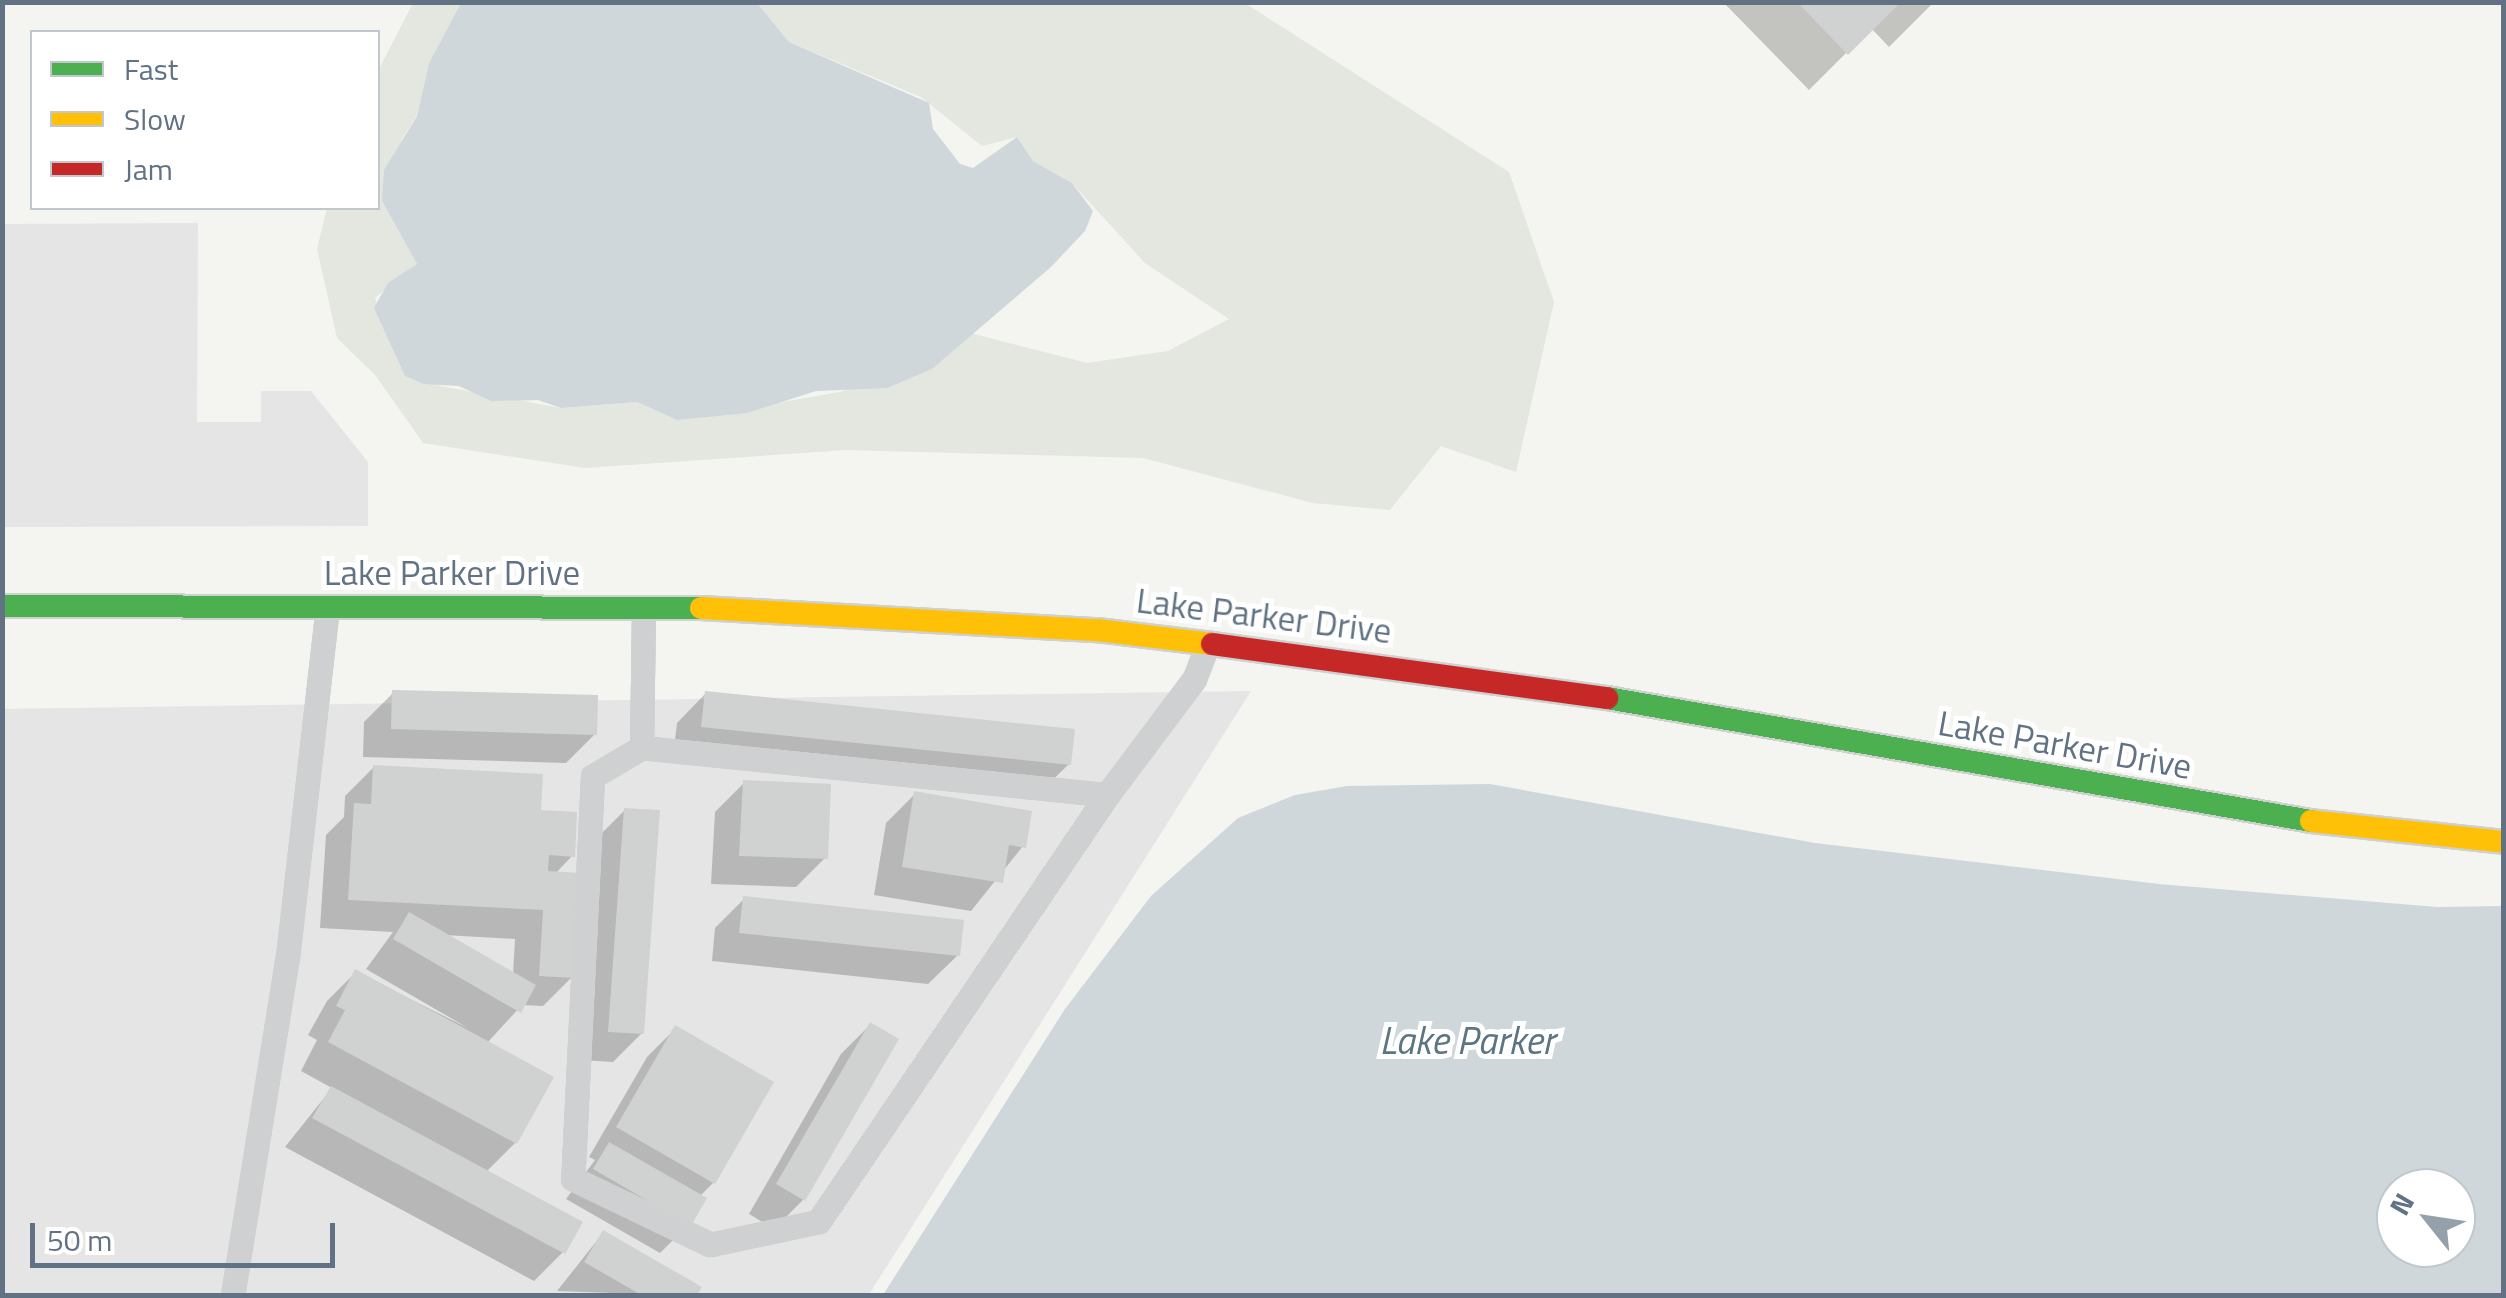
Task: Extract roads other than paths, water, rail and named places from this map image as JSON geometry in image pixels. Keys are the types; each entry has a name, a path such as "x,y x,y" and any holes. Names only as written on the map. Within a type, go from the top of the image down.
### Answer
{"street":[{"name":"Lake Parker Drive","path":"2,606 644,608 925,616 1208,644 1517,682 2370,831 2504,842"}],"lane":[{"path":"232,1296 288,958 328,607"},
{"path":"642,748 644,608"},
{"path":"1108,795 642,748 593,776 573,1179 711,1246 819,1222 1108,795 1195,679 1208,644"}],"water":[{"path":"461,3 757,3 789,42 929,103 933,129 960,164 973,168 1017,137 1033,161 1072,183 1093,211 1085,231 1051,267 932,369 887,388 816,391 747,413 677,420 637,402 561,408 538,400 491,401 459,386 424,384 405,376 374,308 388,283 417,264 382,201 384,170 417,116 429,63"},
{"name":"Lake Parker","path":"1490,784 1815,843 2159,884 2437,907 2503,906 2503,1295 883,1295 1065,1009 1151,896 1238,818 1295,795 1347,786"}]}
